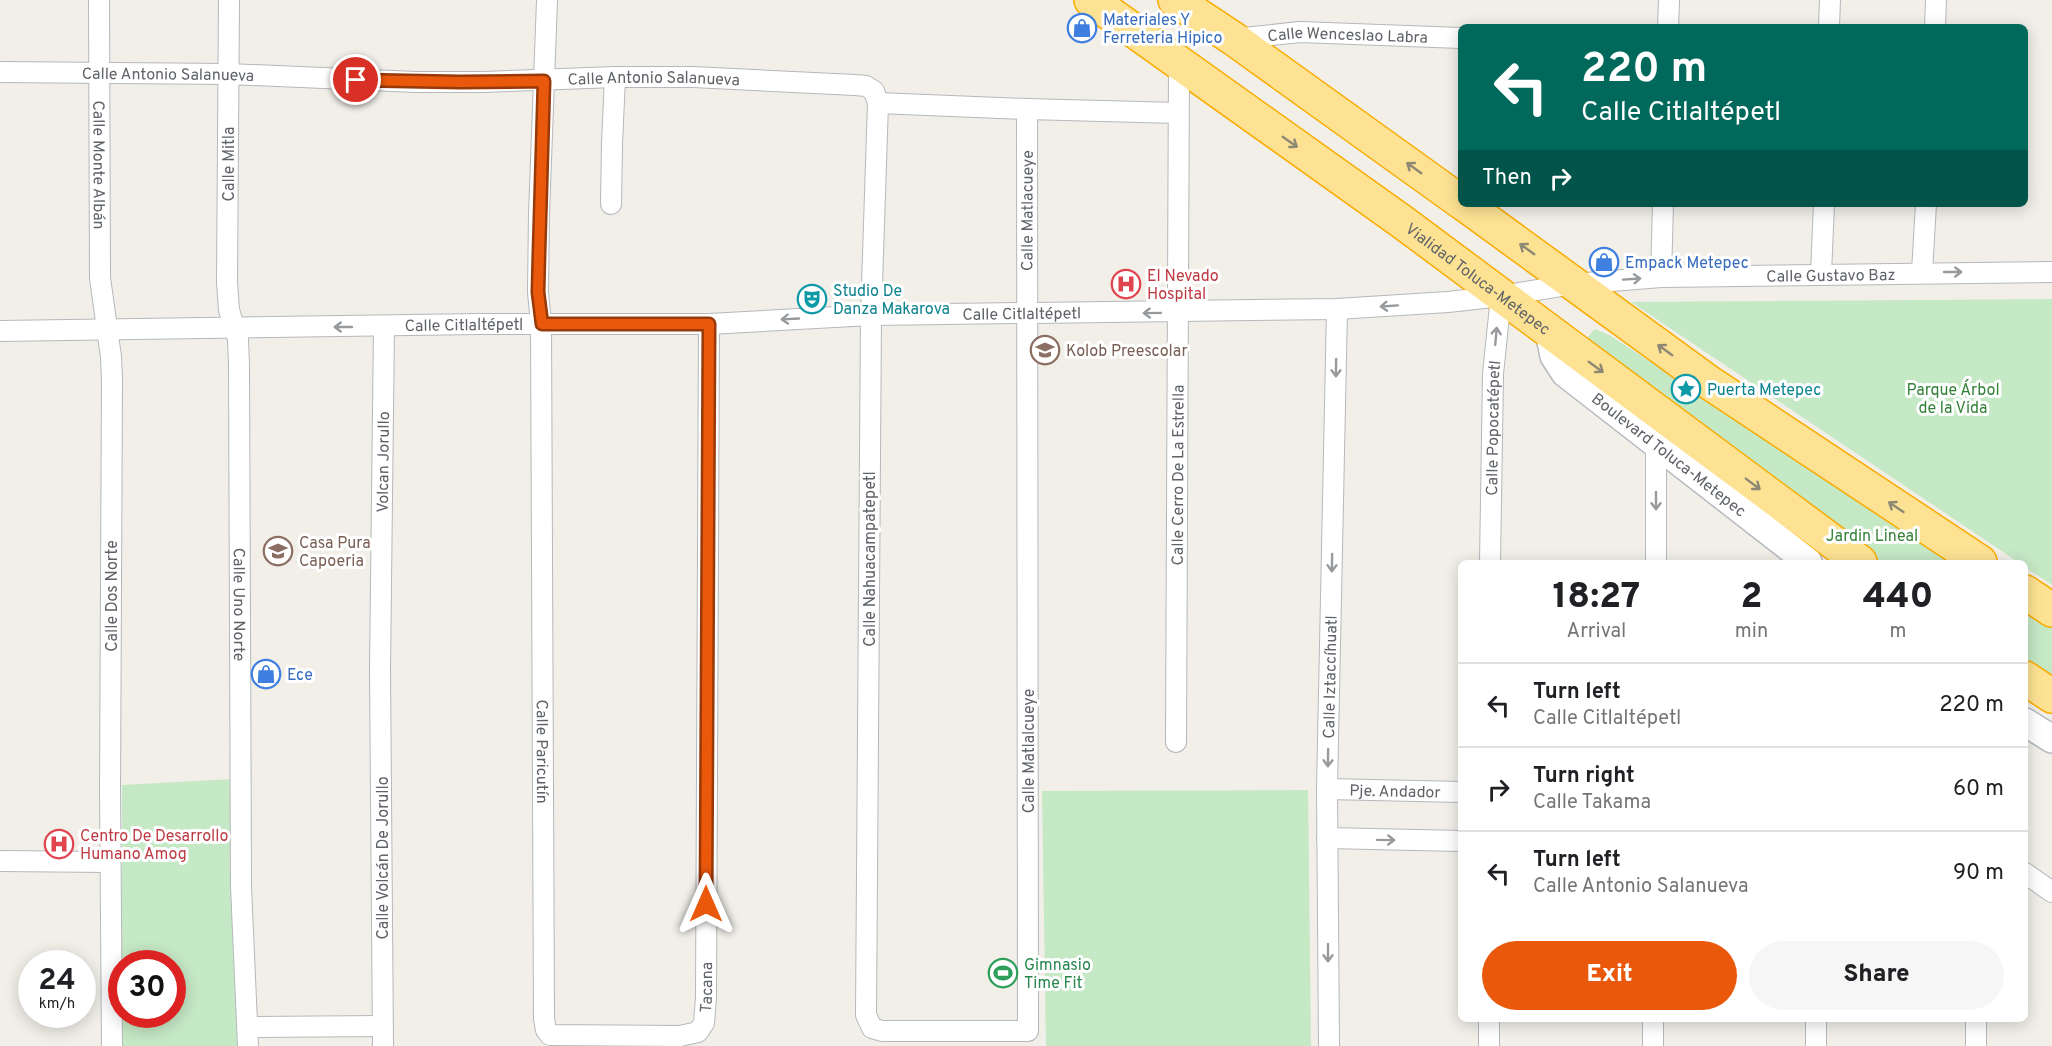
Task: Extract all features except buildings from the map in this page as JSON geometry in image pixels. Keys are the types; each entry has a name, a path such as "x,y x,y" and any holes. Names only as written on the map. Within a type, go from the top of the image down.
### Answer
{"highway":[{"name":"Vialidad Toluca-Metepec","path":"1091,0 1401,221 1549,332 1665,434 1817,554 1849,560"},
{"path":"1175,0 1234,39 1458,200"},
{"path":"1468,207 1710,383 1977,560"},
{"path":"2028,594 2052,610"},
{"path":"2028,680 2052,696"}],"main road":[{"path":"2028,724 2052,740"}],"street":[{"name":"Calle Monte Albán","path":"99,0 100,278 107,329"},
{"name":"Calle Mitla","path":"229,0 227,282 234,327"},
{"name":"Calle Paricutín","path":"547,0 538,292 542,324 544,1025 550,1035 556,1036 692,1035"},
{"path":"1668,24 1669,0"},
{"path":"1830,0 1830,24"},
{"path":"1935,24 1936,0"},
{"name":"Calle Wenceslao Labra","path":"1234,39 1300,32 1458,38"},
{"name":"Calle Cerro De La Estrella","path":"1176,742 1179,64"},
{"name":"Calle Antonio Salanueva","path":"0,72 228,74 416,82 693,77 861,85 876,97 1027,110 1178,113"},
{"path":"611,204 615,77"},
{"name":"Calle Nahuacampatepetl","path":"872,1028 866,1015 871,315 876,97"},
{"name":"Calle Matlacueye","path":"1025,314 1027,110"},
{"path":"1661,277 1663,207"},
{"path":"1821,274 1824,207"},
{"path":"1922,272 1926,207"},
{"name":"Calle Gustavo Baz","path":"1574,284 1661,277 2052,272"},
{"name":"Calle Citlaltépetl","path":"0,331 709,324 871,315 1337,309 1448,302 1574,284"},
{"name":"Calle Popocatépetl","path":"1490,560 1493,374 1501,296"},
{"name":"Calle Iztaccíhuatl","path":"1329,1046 1327,838 1337,309"},
{"name":"Calle Matlalcueye","path":"872,1028 882,1031 1028,1031 1028,562 1025,314"},
{"name":"Tacana","path":"692,1035 698,1032 704,1023 706,997 709,324"},
{"name":"Calle Uno Norte","path":"234,327 238,339 239,376 241,886 248,1036"},
{"name":"Volcan Jorullo","path":"380,670 384,327"},
{"name":"Calle Dos Norte","path":"107,329 112,380 110,862 112,1046"},
{"path":"1656,560 1665,434"},
{"name":"Calle Volcán De Jorullo","path":"380,670 383,1046"},
{"name":"Pje. Andador","path":"1328,789 1458,792"},
{"path":"1327,838 1458,841"},
{"path":"0,861 110,862"},
{"path":"2028,875 2052,892"},
{"path":"1489,1022 1489,1046"},
{"path":"1653,1022 1653,1046"},
{"path":"1816,1022 1816,1046"},
{"path":"1976,1022 1976,1046"},
{"path":"248,1036 383,1026"}],"green space":[{"name":"Parque Árbol de la Vida","path":"2052,299 2052,585 2028,569 2028,560 2015,560 1631,302"},
{"name":"Jardin Lineal","path":"1595,329 1611,336 1952,560 1867,560 1593,349 1587,338"},
{"path":"2028,612 2052,628 2052,689 2028,673"},
{"path":"234,779 237,1046 122,1046 122,1028 186,1028 186,950 122,950 122,785"},
{"path":"1308,790 1311,1046 1046,1046 1042,791"}],"place":[{"name":"Materiales Y Ferreteria Hipico","path":"1082,28"},
{"name":"Empack Metepec","path":"1604,262"},
{"name":"El Nevado Hospital","path":"1126,284"},
{"name":"Studio De Danza Makarova","path":"812,299"},
{"name":"Kolob Preescolar","path":"1045,350"},
{"name":"Puerta Metepec","path":"1686,389"},
{"name":"Casa Pura Capoeria","path":"278,551"},
{"name":"Ece","path":"266,674"},
{"name":"Centro De Desarrollo Humano Amog","path":"59,844"},
{"name":"Gimnasio Time Fit","path":"1003,973"}],"route":[{"path":"356,80 544,81 538,292 542,324 709,324 706,904"}]}
